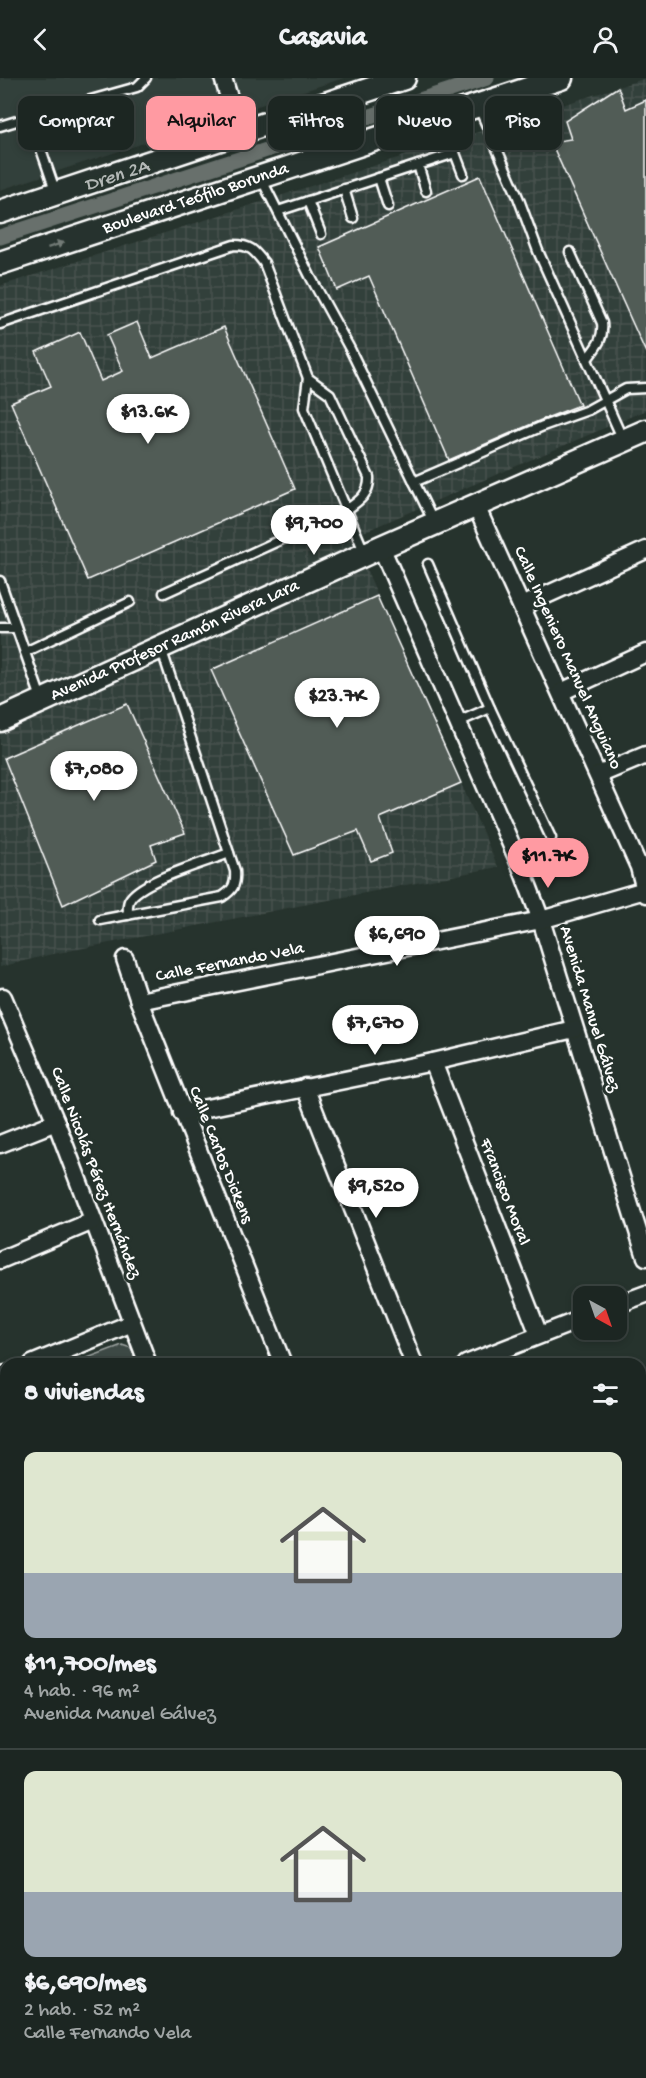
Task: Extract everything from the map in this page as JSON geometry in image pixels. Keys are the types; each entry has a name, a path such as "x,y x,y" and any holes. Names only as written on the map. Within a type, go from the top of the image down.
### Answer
{"main road":[{"path":"256,128 404,78"},
{"name":"Boulevard Teófilo Borunda","path":"0,263 561,78"},
{"path":"0,212 188,150"},
{"name":"Avenida Profesor Ramón Rivera Lara","path":"0,720 373,551 646,431"}],"street":[{"path":"222,78 228,96"},
{"name":"Calle Ingeniero Manuel Anguiano","path":"476,506 598,775 642,866 645,892"},
{"path":"522,606 646,550"},
{"name":"Avenida Manuel Gálvez","path":"373,551 458,722 521,867 541,920 646,1257"},
{"path":"561,692 646,653"},
{"path":"598,775 646,754"},
{"name":"Calle Fernando Vela","path":"139,1001 541,920 645,892"},
{"name":"Calle Carlos Dickens","path":"125,959 182,1113 281,1358"},
{"name":"Calle Nicolás Pérez Hernández","path":"3,997 6,1023 56,1122 146,1358"},
{"path":"182,1113 433,1062 574,1029"},
{"name":"Francisco Moral","path":"433,1062 539,1335"},
{"path":"305,1087 412,1358"},
{"path":"0,1144 56,1122"},
{"path":"0,1260 93,1221"},
{"path":"627,1301 646,1294"},
{"path":"481,1358 573,1322"},
{"path":"47,1358 132,1323"}],"lane":[{"path":"104,96 136,87 146,78"},
{"path":"477,105 518,197 538,251 623,441"},
{"path":"0,126 18,121"},
{"path":"41,150 56,193"},
{"path":"278,211 455,153 463,174"},
{"path":"418,165 426,191"},
{"path":"260,177 350,349 434,524"},
{"path":"379,178 388,206"},
{"path":"344,189 353,218"},
{"path":"308,201 321,234"},
{"path":"0,324 234,245 245,245 256,252 264,263 308,378 304,408 346,510 373,551"},
{"path":"570,252 602,323 603,333 599,344 587,358"},
{"path":"164,593 346,510 367,492 369,477 330,394 308,378"},
{"path":"414,482 605,401 626,389 646,388"},
{"path":"428,564 489,708 551,838"},
{"path":"0,581 42,701"},
{"path":"25,652 130,602"},
{"path":"0,628 16,628"},
{"path":"100,920 222,897 230,892 236,880 161,648"},
{"path":"458,722 489,708"},
{"path":"128,915 130,899 146,885 229,854"}],"shaded area":[{"path":"0,78 344,78 289,96 268,96 268,103 256,107 256,96 146,96 146,142 134,146 134,96 18,96 18,150 123,150 0,190"},
{"path":"646,78 646,410 352,537 498,867 48,955 0,967 0,286 422,150 473,150 473,134 485,130 485,150 562,150 562,105"}],"green space":[{"path":"122,1345 131,1348 135,1358 87,1358"}],"building":[{"path":"618,87 626,109 646,100 646,353 555,150 562,150 562,140 571,139 565,121"},
{"path":"480,176 580,405 449,460 369,276 337,290 319,247"},
{"path":"137,322 152,358 224,327 295,489 88,580 11,403 51,386 36,352 80,332 101,381 123,371 107,335"},
{"path":"377,596 461,783 380,818 392,853 371,861 358,831 294,855 211,670"},
{"path":"127,704 185,833 151,845 156,860 63,905 4,758"}],"waterway":[{"name":"Dren 2A","path":"0,237 487,78"}]}
